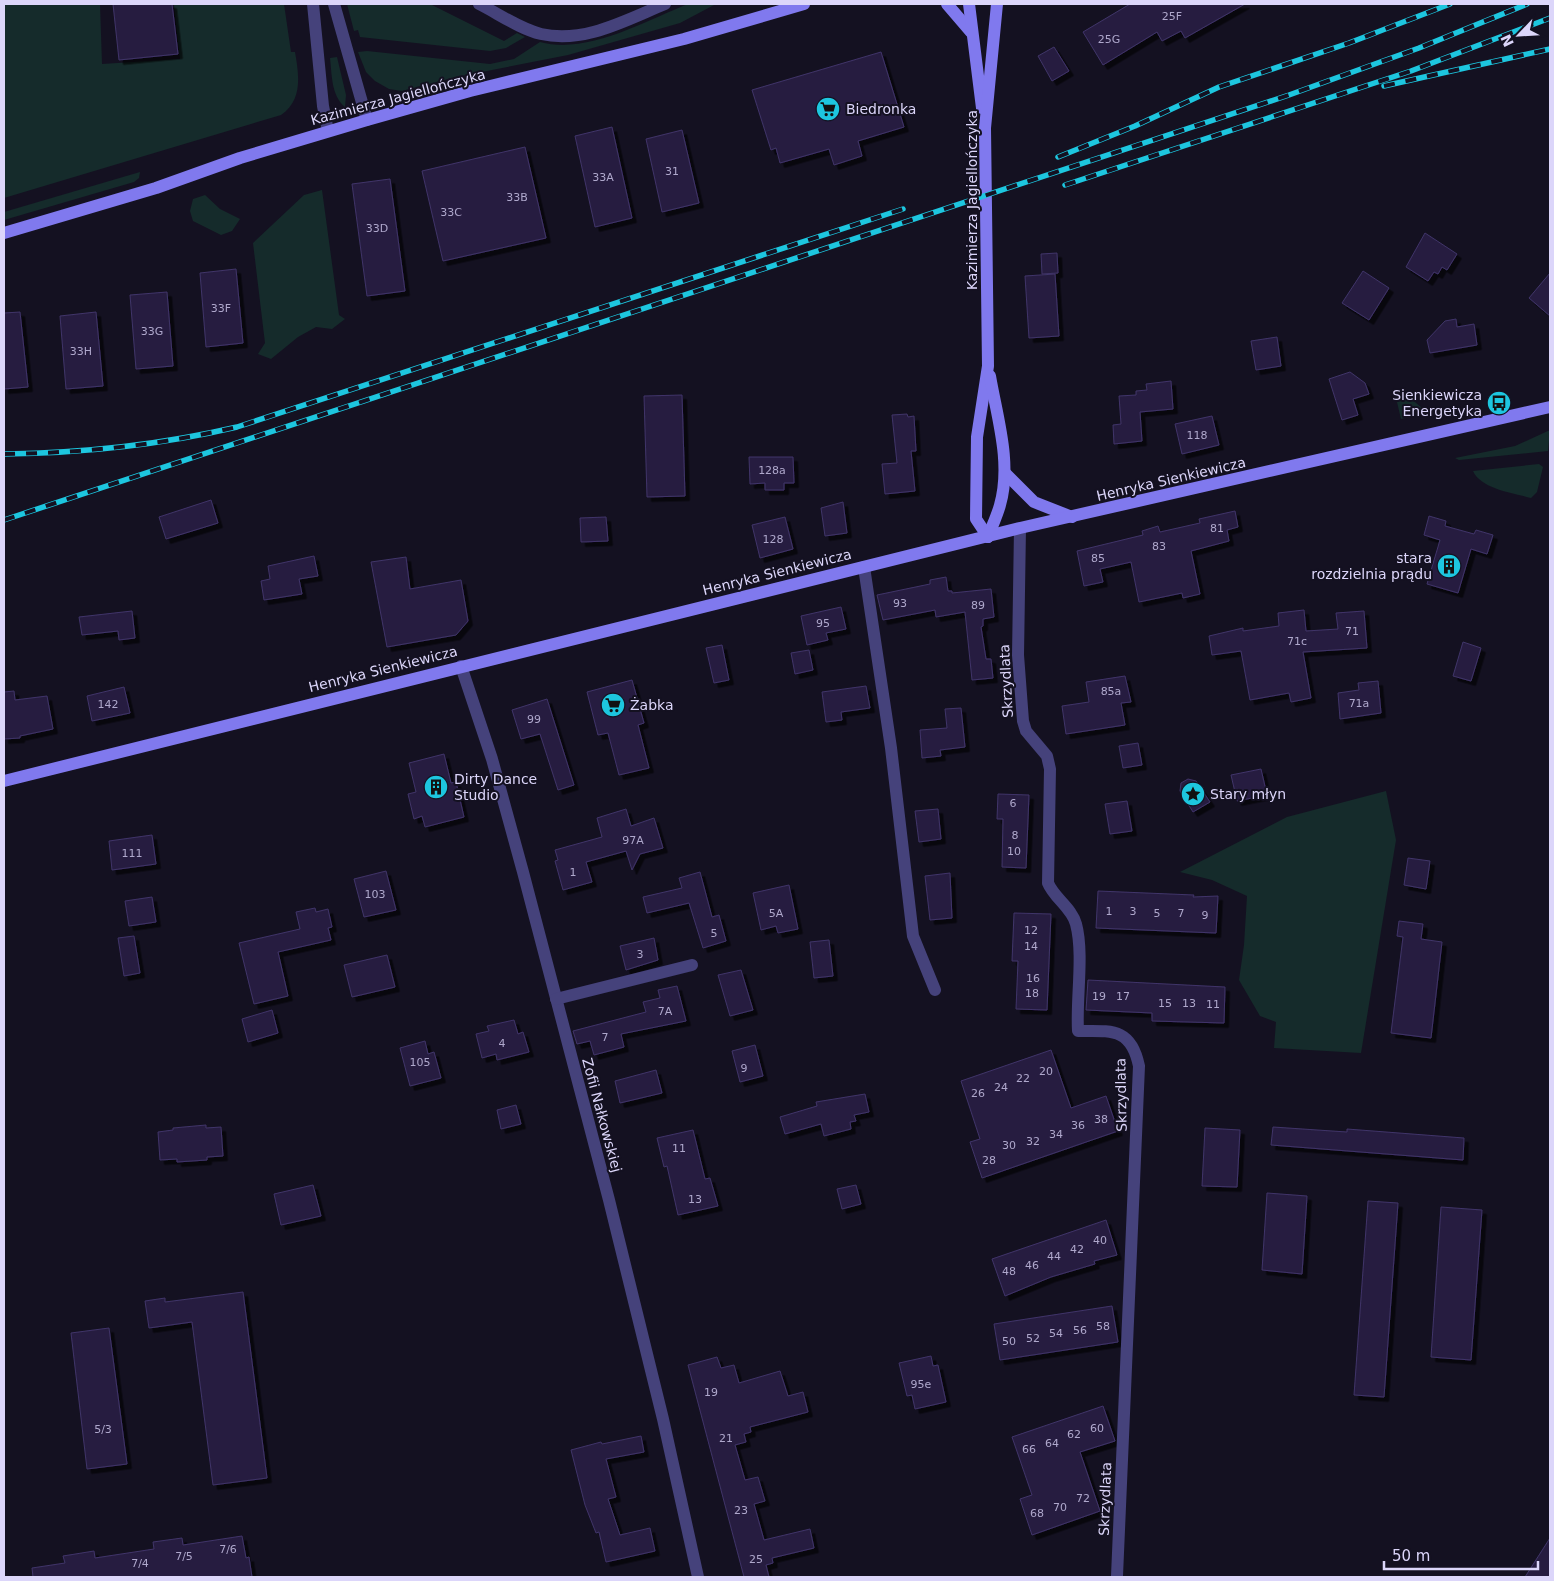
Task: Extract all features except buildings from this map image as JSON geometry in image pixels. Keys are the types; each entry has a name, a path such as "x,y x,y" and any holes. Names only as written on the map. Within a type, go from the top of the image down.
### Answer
{"street":[{"path":"313,4 323,106 328,131"},
{"path":"334,4 367,120"},
{"path":"479,4 531,30 566,36 604,29 665,4"},
{"name":"Kazimierza Jagiellończyka","path":"4,233 148,191 328,131 470,91 684,39 804,4"},
{"path":"947,4 971,32"},
{"path":"969,4 971,32 985,128"},
{"name":"Kazimierza Jagiellończyka","path":"988,537 976,519 978,437 988,366 985,128 997,4"},
{"name":"Kazimierza Jagiellończyka","path":"988,366 1002,442 1005,473 1000,504 988,537"},
{"name":"Henryka Sienkiewicza","path":"7,778 1020,528 1550,407"},
{"path":"1005,473 1034,502 1072,517"},
{"name":"Skrzydlata","path":"1020,528 1018,655 1023,721 1026,731 1047,756 1050,769 1048,883 1051,890 1076,922 1079,941 1076,1007 1078,1032 1119,1033 1130,1040 1136,1050 1139,1066 1117,1576"},
{"path":"864,567 891,748 913,936 935,990"},
{"name":"Zofii Nałkowskiej","path":"461,666 492,759 556,999 663,1419 698,1577"},
{"path":"556,999 692,966"}],"green space":[{"path":"4,4 100,4 102,64 180,59 174,4 284,4 291,52 295,52 298,78 296,95 288,109 281,115 4,198"},
{"path":"347,4 430,4 504,41 517,33 525,37 506,48 490,51 360,37 358,30 354,31"},
{"path":"688,4 716,4 680,23 568,55 456,77 402,91 389,89 375,81 366,72 358,52 367,51 490,64 514,59 540,42 558,45 577,44 616,34"},
{"path":"337,57 346,95 345,107 337,97 332,78 330,58"},
{"path":"140,172 139,178 134,182 4,220 4,212"},
{"path":"322,190 339,315 345,319 332,329 316,327 298,337 271,359 258,354 265,343 253,243 304,195"},
{"path":"205,195 220,209 240,219 232,231 221,235 193,221 190,211 193,199"},
{"path":"1410,398 1427,412 1415,415 1411,407 1409,408 1408,417 1401,419 1397,402"},
{"path":"1550,430 1548,451 1459,460 1455,458 1515,446"},
{"path":"1539,464 1543,467 1537,492 1531,498 1490,486 1477,477 1473,471"},
{"path":"1386,791 1396,840 1361,1053 1274,1048 1276,1022 1260,1016 1239,980 1244,945 1247,896 1212,880 1180,872 1287,817"}],"railway":[{"path":"1058,157 1135,126 1219,87 1349,43 1450,4"},
{"path":"4,520 1289,95 1419,48 1527,4"},
{"path":"1065,185 1411,71 1550,18"},
{"path":"1384,86 1550,49"},
{"path":"4,454 63,452 121,447 179,439 237,427 903,209"}],"place":[{"name":"Biedronka","path":"828,109"},
{"name":"Sienkiewicza Energetyka","path":"1499,403"},
{"name":"stara rozdzielnia prądu","path":"1449,566"},
{"name":"Żabka","path":"613,705"},
{"name":"Dirty Dance Studio","path":"436,787"},
{"name":"Stary młyn","path":"1193,794"}]}
